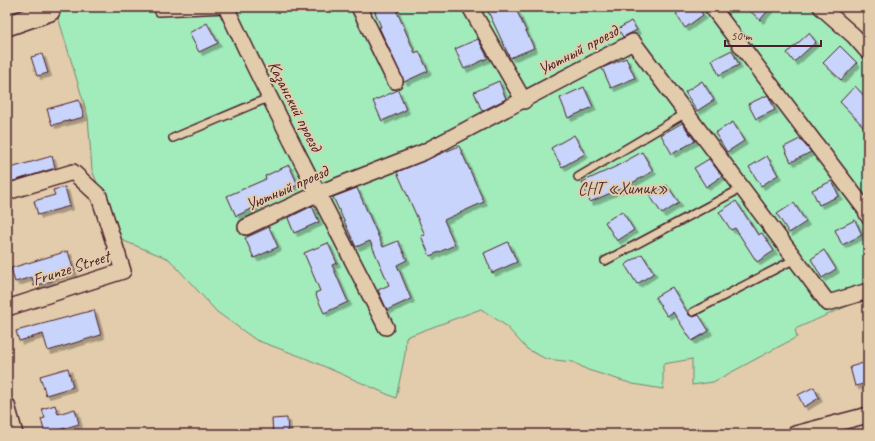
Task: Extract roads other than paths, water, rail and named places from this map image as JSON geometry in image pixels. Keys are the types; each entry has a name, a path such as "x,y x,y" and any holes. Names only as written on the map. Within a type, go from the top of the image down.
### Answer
{"street":[{"path":"359,7 395,81"},
{"path":"470,7 524,101"},
{"path":"712,7 865,209 868,216"},
{"path":"821,7 854,36 868,52"},
{"name":"Казанский проезд","path":"227,8 268,98 319,193 386,327"},
{"path":"7,26 50,9"},
{"name":"Уютный проезд","path":"246,227 319,193 424,152 524,101 633,42 828,303 868,291"},
{"name":"Frunze Street","path":"7,192 73,172 99,196 123,271 7,308"},
{"path":"7,405 16,434"},
{"path":"795,434 868,415"}],"lane":[{"path":"158,12 227,8"},
{"path":"173,138 268,98"},
{"path":"578,177 686,113"},
{"path":"605,261 742,188"},
{"path":"693,312 795,259"}],"park label":[{"name":"СНТ «Химик»","path":"623,188"}]}
